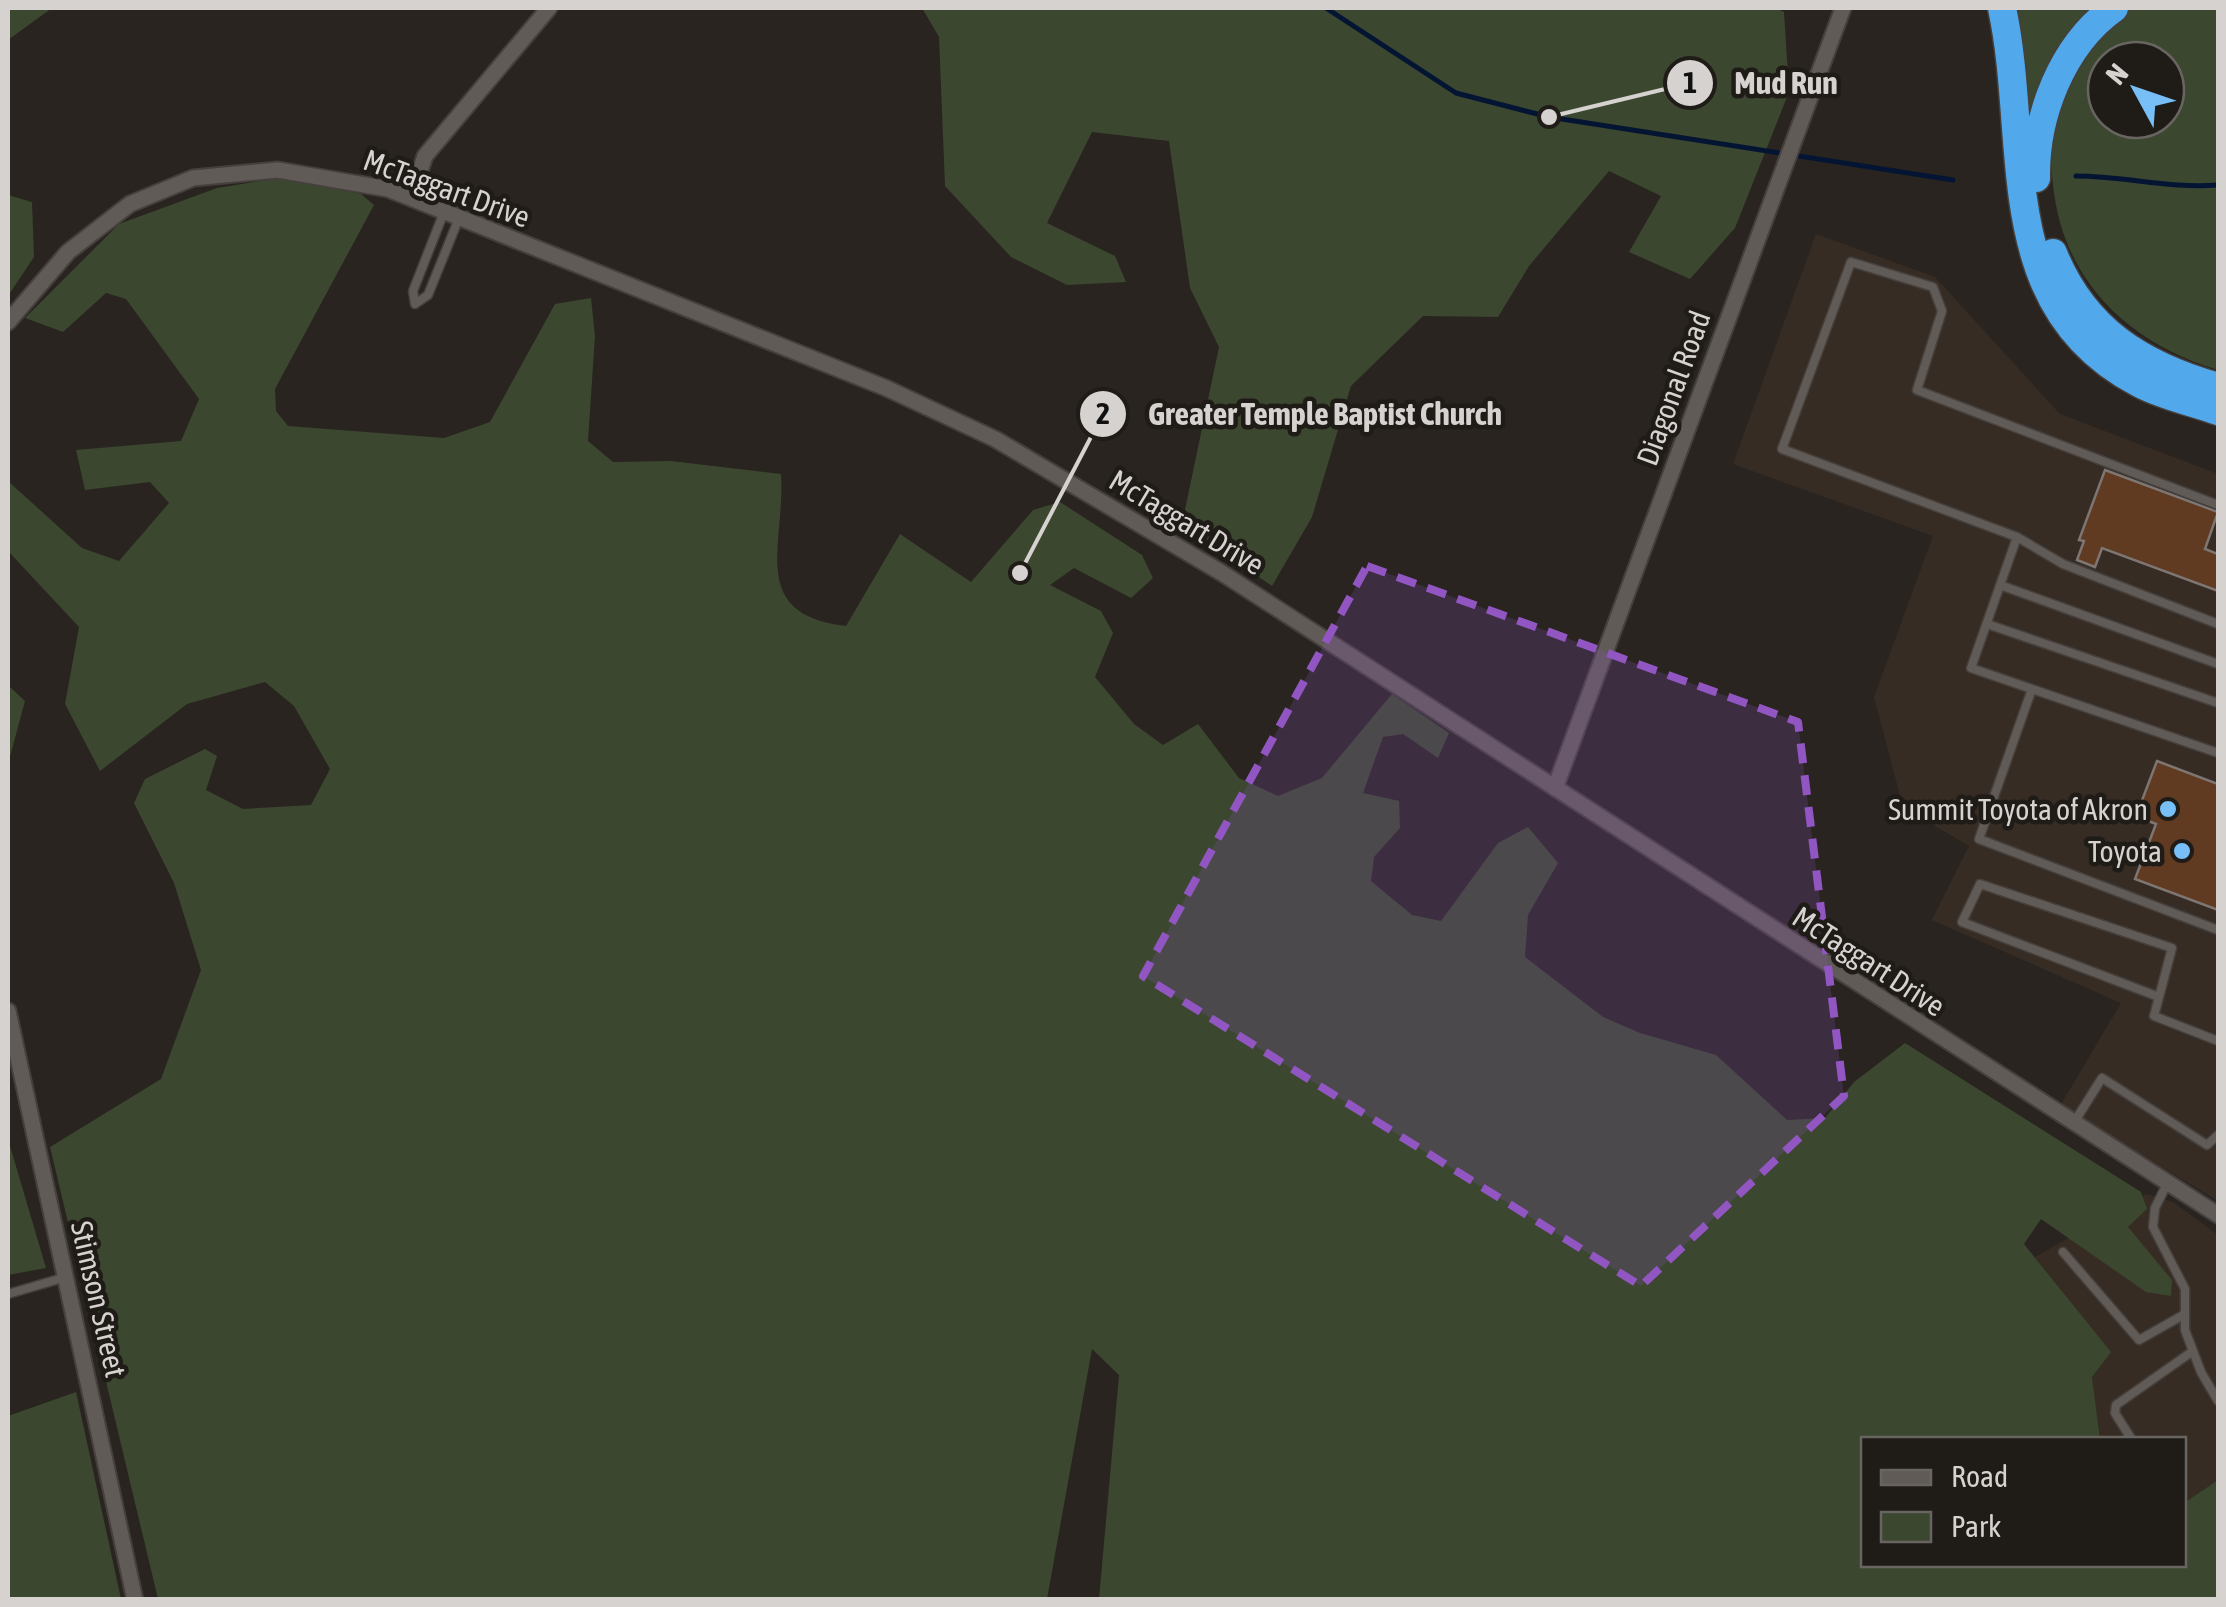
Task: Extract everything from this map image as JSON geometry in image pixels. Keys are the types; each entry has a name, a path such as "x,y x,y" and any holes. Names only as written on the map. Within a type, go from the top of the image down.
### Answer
{"highway":[{"path":"2002,8 2026,230 2048,292 2068,327 2140,384 2218,411"},
{"path":"2114,8 2076,50 2049,96 2036,152 2042,221 2066,285 2090,319 2147,362 2218,387"}],"street":[{"path":"411,198 426,156 549,8"},
{"name":"Diagonal Road","path":"1554,788 1842,8"},
{"name":"McTaggart Drive","path":"8,322 68,252 98,227 130,204 192,178 278,170 358,181 411,198 964,423 1222,573 2218,1215"},
{"name":"Stimson Street","path":"8,1012 135,1600"}],"lane":[{"path":"452,215 428,295 414,304 413,290 452,215"},
{"path":"2218,505 1917,390 1942,311 1933,287 1851,262 1782,449 2017,537 2063,564 2218,624"},
{"path":"2017,537 1971,668 2218,753"},
{"path":"2000,586 2218,664"},
{"path":"1987,624 2218,703"},
{"path":"2032,689 1979,839 2218,930"},
{"path":"2159,998 1962,922 1980,884 2172,948 2159,998 2154,1016 2218,1041"},
{"path":"2073,1124 2102,1078 2207,1145 2218,1135"},
{"path":"2168,1183 2155,1208 2153,1228 2185,1289 2185,1314 2193,1351 2218,1401"},
{"path":"2062,1252 2136,1338 2142,1339 2185,1314"},
{"path":"8,1294 66,1277"},
{"path":"2130,1437 2115,1412 2116,1405 2193,1351"}],"highlighted area":[{"path":"1367,566 1798,722 1844,1096 1641,1286 1143,976"}],"shaded area":[{"path":"1816,234 1935,277 2060,414 2218,474 2218,1201 2060,1106 2121,1003 1932,920 1969,846 1903,807 1874,697 1933,536 1733,464"},
{"path":"2146,1194 2173,1202 2218,1235 2218,1480 2186,1502 2186,1437 2100,1437 2092,1377 2110,1352 2035,1257"}],"green space":[{"path":"8,8 52,8 8,40"},
{"path":"922,8 1775,8 1784,12 1789,92 1735,228 1690,279 1629,252 1661,196 1609,171 1529,266 1498,317 1423,316 1351,386 1312,517 1272,586 1182,524 1219,347 1190,288 1169,141 1092,132 1047,223 1115,256 1126,282 1067,285 1011,257 945,186 939,37"},
{"path":"2008,8 2097,8 2053,62 2027,126"},
{"path":"2132,8 2218,8 2218,370 2185,358 2129,325 2086,279 2070,251 2059,219 2051,154 2057,111 2086,54 2086,140 2186,140 2186,40 2098,40"},
{"path":"286,177 361,194 374,205 275,389 276,411 288,426 444,438 490,422 555,304 591,298 595,336 588,441 613,462 671,461 781,474 778,571 783,591 794,607 815,619 846,626 900,534 971,582 1033,510 1060,502 1142,555 1153,578 1131,598 1074,568 1050,585 1101,611 1113,633 1095,677 1134,724 1163,745 1198,724 1239,778 1278,796 1322,778 1392,694 1449,733 1438,758 1403,734 1383,737 1363,793 1399,801 1400,828 1374,857 1371,881 1412,915 1441,921 1498,843 1528,827 1558,863 1528,915 1525,957 1603,1017 1640,1033 1716,1055 1787,1120 1825,1118 1854,1082 1905,1043 2141,1192 2147,1209 2128,1227 2172,1280 2171,1296 2146,1292 2041,1219 2024,1244 2111,1352 2092,1377 2100,1437 1861,1437 1861,1567 2186,1567 2186,1502 2218,1480 2218,1599 1099,1599 1119,1375 1092,1349 1047,1599 158,1599 50,1147 161,1079 201,970 174,883 134,803 145,779 205,749 217,756 206,790 243,809 311,805 330,769 294,706 265,682 187,704 100,771 65,704 79,627 8,551 8,481 82,548 119,561 169,503 150,482 85,490 76,450 181,441 199,399 126,299 106,293 63,332 25,318 119,224 217,188"},
{"path":"8,195 32,202 34,257 8,296"},
{"path":"8,685 25,701 8,764"},
{"path":"8,1139 46,1268 8,1275"},
{"path":"76,1392 121,1599 8,1599 8,1416"}],"building":[{"path":"2105,470 2218,512 2205,549 2218,554 2218,591 2102,548 2095,567 2077,560 2084,541 2079,540"},
{"name":"Toyota","path":"2157,761 2218,784 2218,910 2135,879 2156,824 2136,816"}],"waterway":[{"path":"1326,8 1456,93 1549,117 1953,180"},
{"path":"2076,176 2218,185"}],"place":[{"name":"Mud Run","path":"1549,117"},
{"name":"Greater Temple Baptist Church","path":"1020,573"},
{"name":"Summit Toyota of Akron","path":"2168,809"},
{"name":"Toyota","path":"2182,851"}]}
